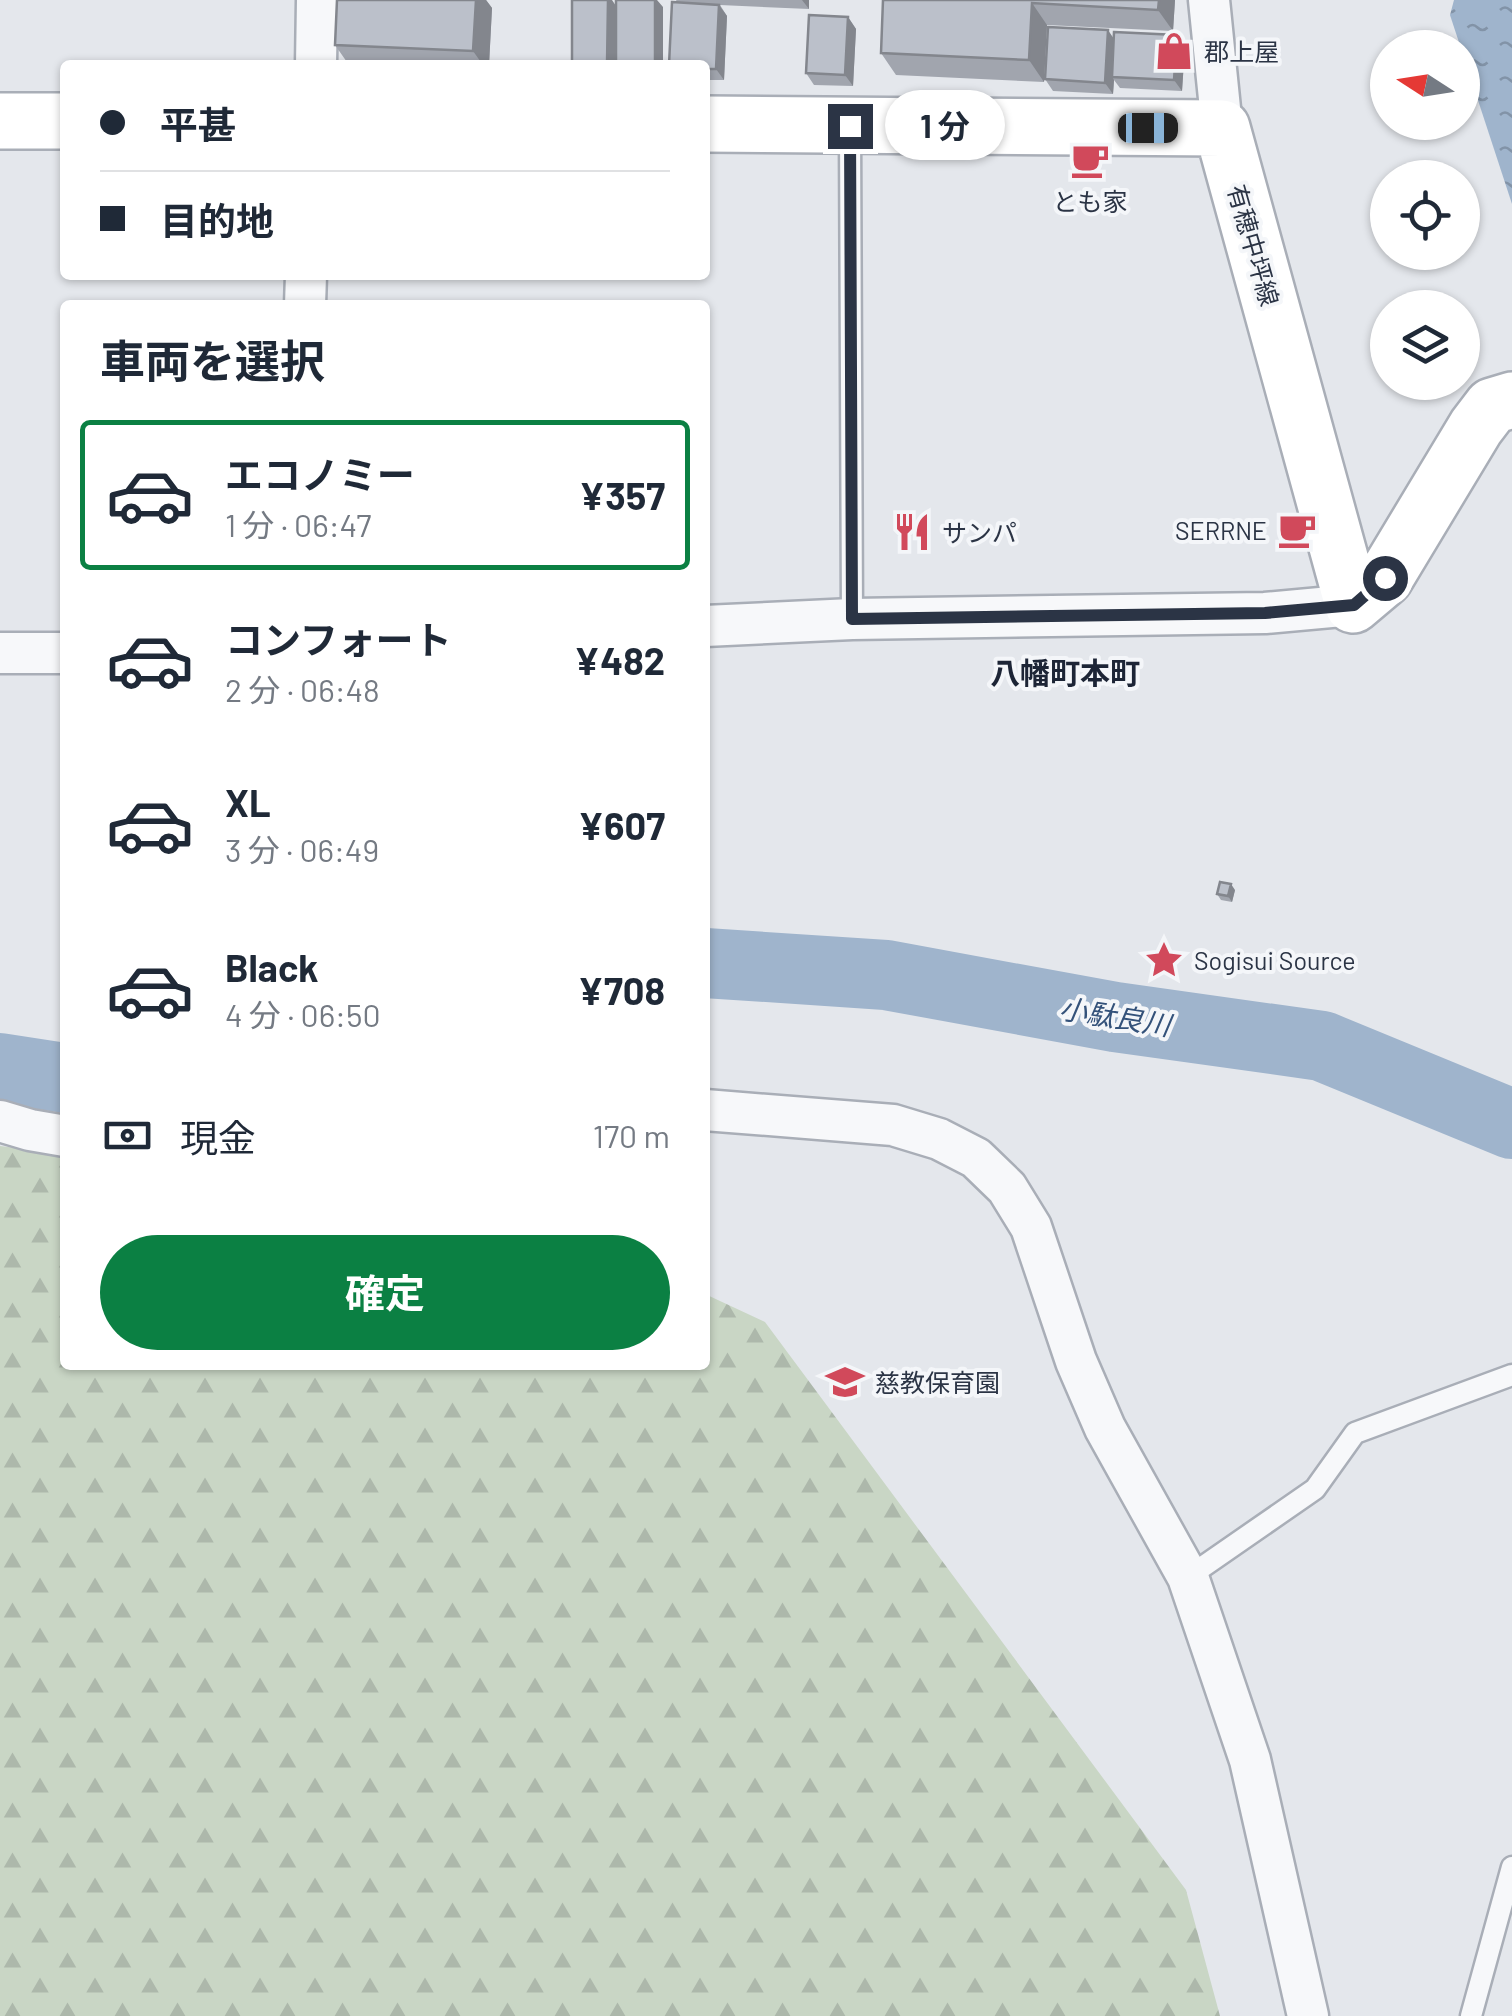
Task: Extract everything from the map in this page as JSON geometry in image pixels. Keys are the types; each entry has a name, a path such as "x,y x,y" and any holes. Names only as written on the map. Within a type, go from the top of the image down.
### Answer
{"main road":[{"path":"0,121 60,120"},
{"path":"710,124 1222,128"},
{"name":"有穂中坪線","path":"1222,128 1354,605"},
{"path":"1354,605 1385,578 1476,427 1502,403"}],"street":[{"path":"316,60 317,0"},
{"path":"1209,0 1222,128"},
{"path":"710,626 852,619 1265,613 1354,605"},
{"path":"0,653 60,654"},
{"path":"710,1110 892,1125 939,1139 976,1158 1007,1188 1031,1226 1076,1361 1105,1428 1188,1576 1250,1760 1308,2016"},
{"path":"0,1121 60,1135"}],"lane":[{"path":"850,126 852,619"},
{"path":"1188,1576 1315,1489 1356,1432 1512,1374"},
{"path":"1471,2016 1512,1868"}],"green space":[{"path":"0,1146 60,1153 60,1370 710,1370 710,1296 765,1322 1186,1890 1220,2016 0,2016"}],"water":[{"path":"1454,0 1512,0 1512,204 1480,106 1480,30 1455,30 1450,15"}],"building":[{"path":"337,0 476,0 473,51 335,45"},
{"path":"572,0 608,0 607,60 572,60"},
{"path":"616,0 655,0 655,60 616,60"},
{"path":"883,0 1159,0 1158,10 1032,3 1029,60 881,53"},
{"path":"672,2 719,5 716,69 710,69 710,60 669,60"},
{"path":"809,15 848,17 845,75 806,73"},
{"path":"1048,27 1108,30 1105,83 1045,79"},
{"path":"1114,32 1177,35 1174,80 1112,77"},
{"path":"1220,882 1231,884 1228,896 1217,894"}],"waterway":[{"name":"小駄良川","path":"710,963 886,975 1115,1017 1322,1046 1512,1124"},
{"name":"小駄良川","path":"0,1068 60,1077"}],"place":[{"name":"郡上屋","path":"1174,51"},
{"name":"とも家","path":"1090,160"},
{"name":"SERRNE","path":"1297,530"},
{"name":"サンパ","path":"912,532"},
{"name":"Sogisui Source","path":"1164,960"},
{"name":"慈教保育園","path":"845,1382"}],"district":[{"name":"八幡町本町","path":"1065,672"}],"route":[{"path":"850,126 852,619 1265,613 1354,605 1385,578"}]}
